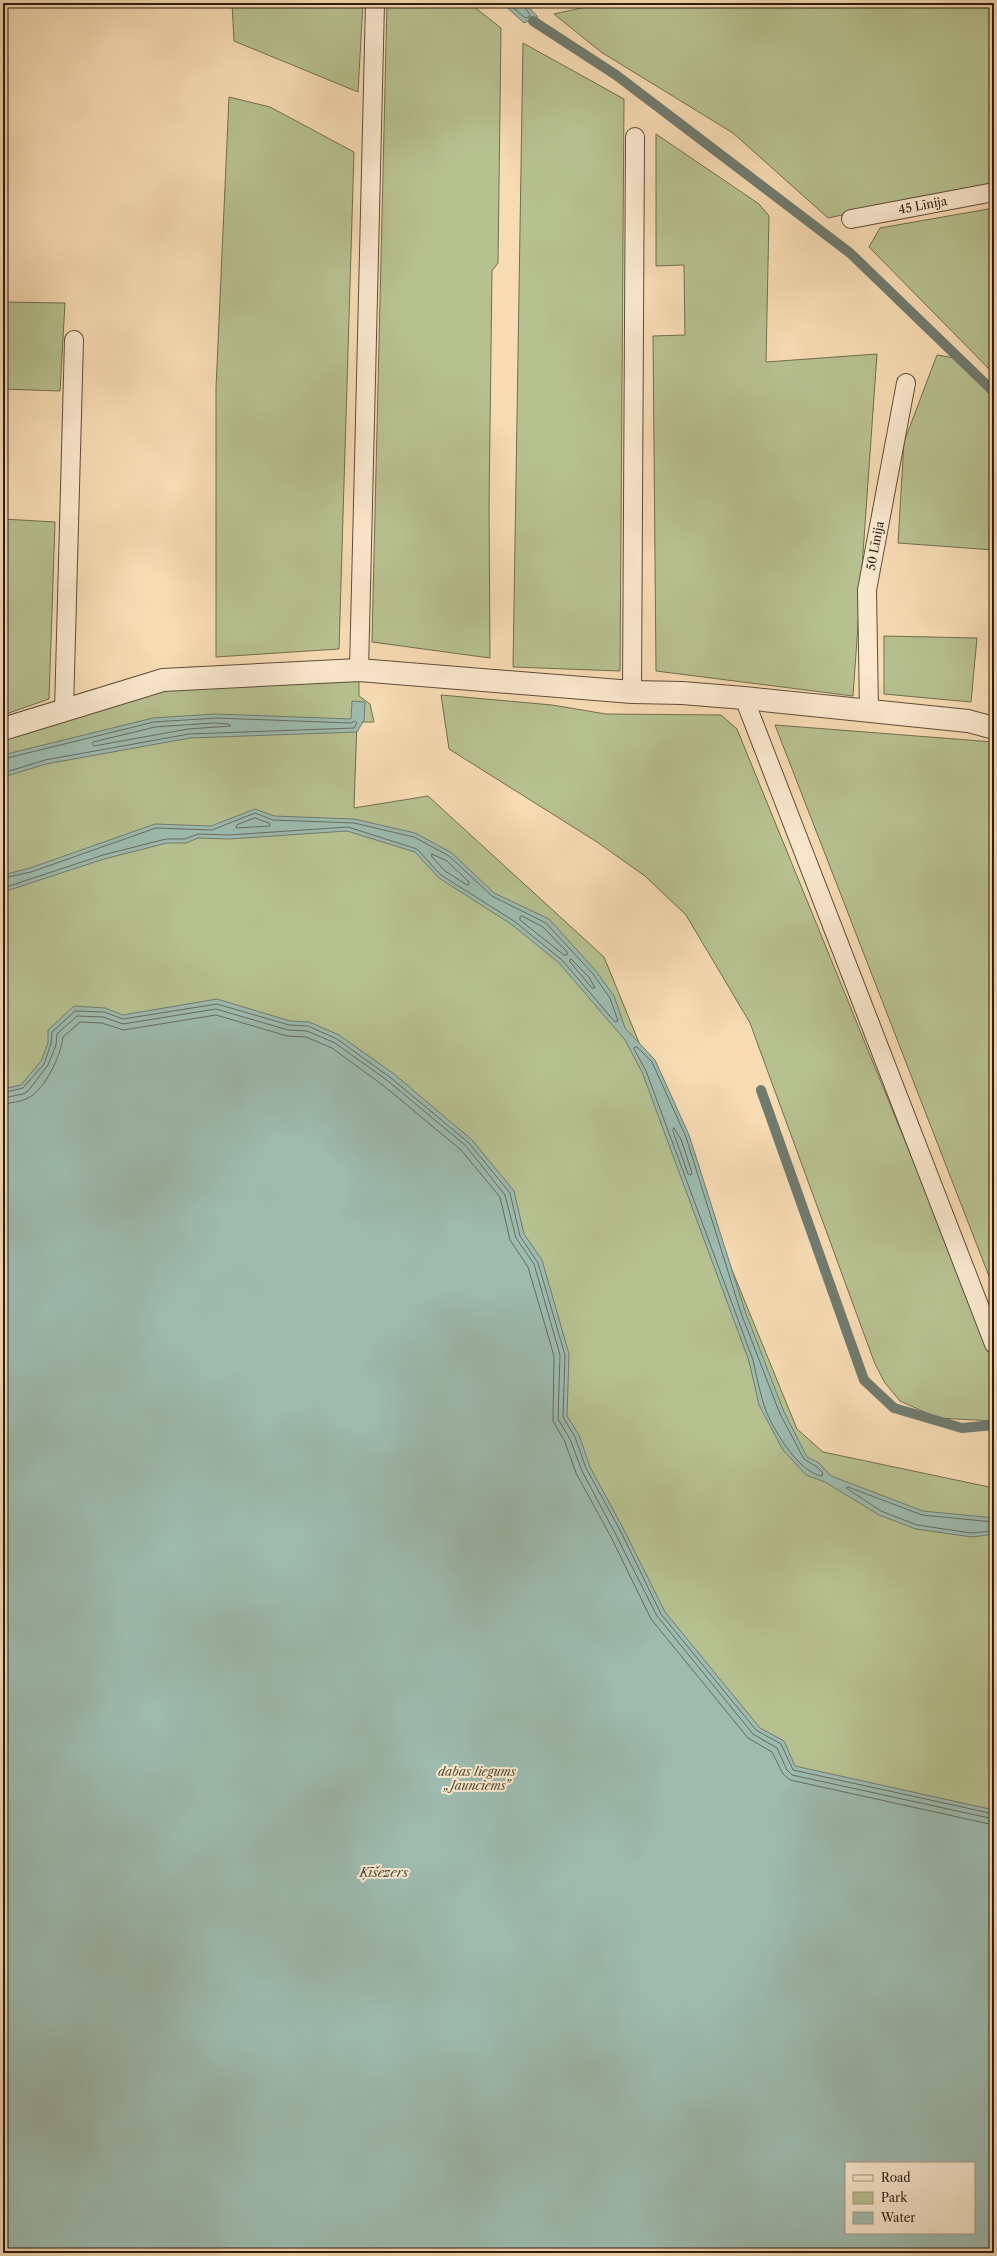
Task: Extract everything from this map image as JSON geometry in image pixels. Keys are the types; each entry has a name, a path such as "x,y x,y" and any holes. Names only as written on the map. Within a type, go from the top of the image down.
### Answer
{"street":[{"path":"3,729 163,680 359,670 632,692 682,693 744,698 968,721 994,728"}],"lane":[{"path":"359,670 375,3"},
{"path":"632,692 635,137"},
{"name":"45 Līnija","path":"851,219 994,192"},
{"path":"64,710 74,340"},
{"name":"50 Līnija","path":"869,711 867,590 906,384"},
{"path":"744,698 994,1344"}],"green space":[{"path":"232,3 363,3 358,92 234,41"},
{"path":"387,3 469,3 501,28 498,263 492,271 489,505 490,658 372,642"},
{"path":"604,3 994,3 994,183 828,218 733,133 601,52 554,14"},
{"path":"523,43 624,99 620,671 513,667"},
{"path":"229,97 270,107 354,152 339,649 216,657 216,388"},
{"path":"656,134 759,204 769,216 766,362 877,354 853,696 656,671 653,336 685,335 684,265 656,266"},
{"path":"994,208 994,374 869,247 880,228"},
{"path":"3,302 65,303 60,391 3,389"},
{"path":"937,355 955,358 994,397 994,550 898,543 904,442"},
{"path":"3,519 55,522 49,699 3,715"},
{"path":"884,636 977,638 971,702 884,694"},
{"name":"Ķīšezers","path":"359,681 359,696 370,704 374,722 357,722 354,808 428,796 604,957 797,1429 823,1452 994,1488 994,2253 3,2253 3,733 124,690"},
{"path":"441,695 552,705 606,714 721,715 737,729 994,1359 994,1421 938,1418 900,1401 885,1383 875,1364 750,1023 686,915 645,876 597,842 449,749"},
{"path":"775,725 994,742 994,1289"}],"water":[{"path":"502,3 525,3 538,17 524,23"},
{"path":"352,701 365,702 364,720 357,732 190,738 46,764 3,777 3,755 153,718 215,714 351,719"},
{"path":"255,809 274,816 354,819 415,833 452,853 494,893 549,919 596,971 614,996 625,1028 655,1060 689,1135 745,1311 784,1412 807,1457 819,1463 831,1476 923,1511 994,1518 994,1534 972,1537 916,1529 879,1515 825,1482 806,1475 783,1450 759,1405 749,1361 642,1072 625,1040 559,963 511,924 439,878 415,852 347,831 229,839 198,838 186,843 167,843 104,859 3,892 3,875 30,868 155,824 211,826"},
{"name":"Ķīšezers","path":"217,999 290,1021 309,1022 339,1035 394,1074 472,1140 514,1191 524,1234 542,1260 569,1354 567,1416 579,1435 590,1467 624,1530 665,1612 760,1728 784,1741 795,1766 994,1810 994,2253 3,2253 3,1089 21,1085 41,1061 48,1043 48,1030 74,1006 105,1008 123,1015"}],"waterway":[{"path":"533,21 616,75 850,253 994,392"},
{"path":"761,1090 864,1380 894,1408 962,1428 994,1425"}],"park label":[{"name":"dabas liegums „Jaunciems”","path":"477,1779"}]}
